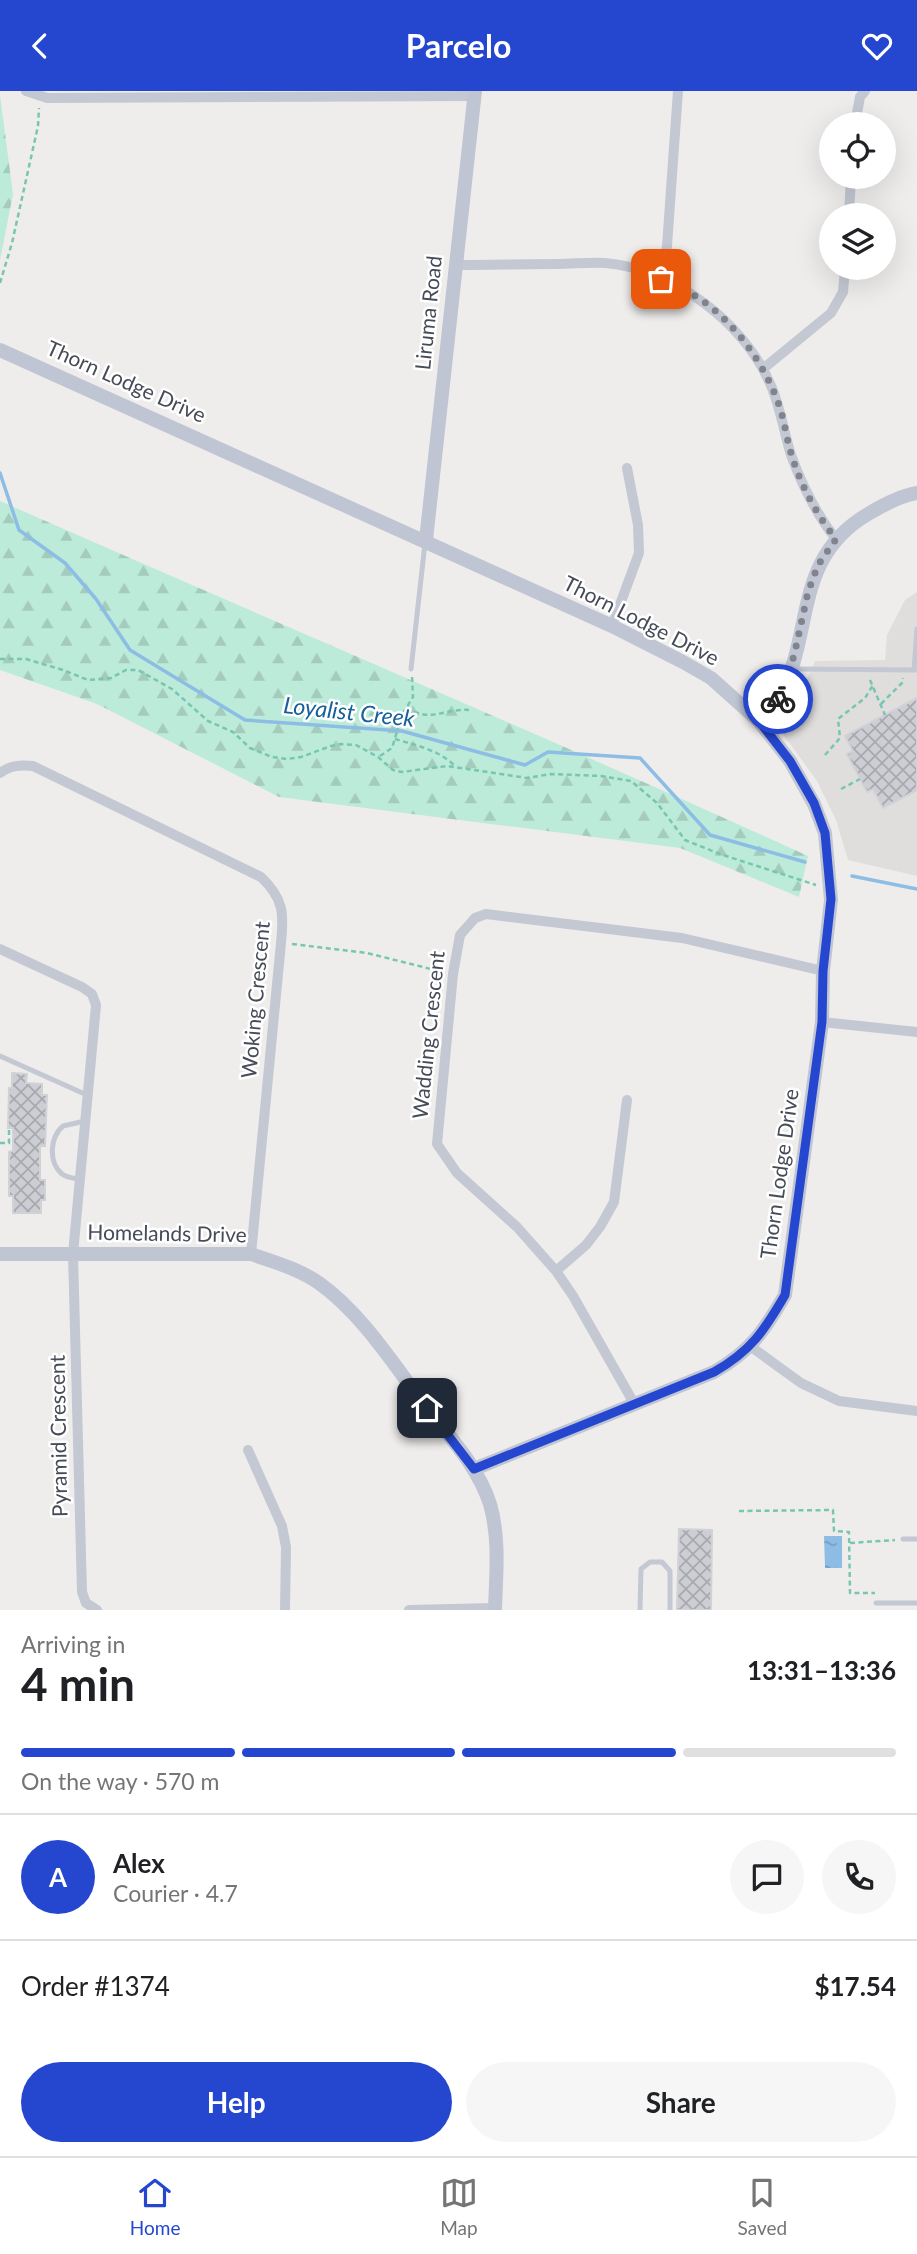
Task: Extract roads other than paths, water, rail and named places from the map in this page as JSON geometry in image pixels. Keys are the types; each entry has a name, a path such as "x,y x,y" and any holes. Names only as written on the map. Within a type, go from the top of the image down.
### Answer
{"street":[{"path":"26,91 40,97 475,93"},
{"path":"661,279 667,246 678,91"},
{"path":"857,112 860,97 865,91"},
{"name":"Liruma Road","path":"426,540 475,93"},
{"path":"456,265 606,263 661,279 700,299 745,343 763,369 781,411 792,455 814,508 836,539"},
{"path":"763,369 831,313 843,292 844,280"},
{"name":"Thorn Lodge Drive","path":"0,350 426,540 683,661 711,678 759,721 790,761 814,803 825,833 831,899 823,971 822,1022 785,1295 768,1325 750,1346 737,1359 714,1372 474,1469"},
{"path":"612,626 639,553 638,525 628,468"},
{"path":"759,721 776,704 790,669 808,592 818,565 836,539 857,520 880,507 917,493"},
{"name":"Woking Crescent","path":"0,773 8,767 33,767 261,877 280,901 284,915 251,1254"},
{"name":"Wadding Crescent","path":"635,1405 556,1271 517,1227 457,1173 437,1144 453,974 460,935 475,918 486,914 682,938 823,971"},
{"path":"0,949 92,993 96,1005 74,1254"},
{"path":"822,1022 917,1032"},
{"path":"556,1271 586,1245 614,1202 627,1100"},
{"name":"Homelands Drive","path":"0,1254 251,1254 289,1267 318,1283 348,1309 380,1346 474,1469 490,1505 497,1551 495,1609"},
{"name":"Pyramid Crescent","path":"74,1254 82,1592 86,1603 97,1610"},
{"path":"750,1346 801,1383 839,1401 917,1411"},
{"path":"248,1450 282,1526 286,1547 285,1610"},
{"path":"409,1610 495,1609"}],"lane":[{"path":"411,669 426,540"},
{"path":"790,669 915,670 917,629"},
{"path":"0,1056 87,1095"},
{"path":"80,1179 66,1177 60,1171 53,1158 53,1141 63,1126 85,1121"},
{"path":"903,1539 917,1539"},
{"path":"640,1610 641,1569 650,1562 663,1562 670,1571 670,1610"},
{"path":"876,1603 917,1603"}],"water":[{"path":"824,1536 842,1536 842,1568 825,1568"}],"waterway":[{"name":"Loyalist Creek","path":"0,473 19,530 65,563 96,599 130,650 245,720 402,731 525,765 548,752 640,758 710,835 805,862"},
{"name":"Loyalist Creek","path":"852,876 917,889"}]}
